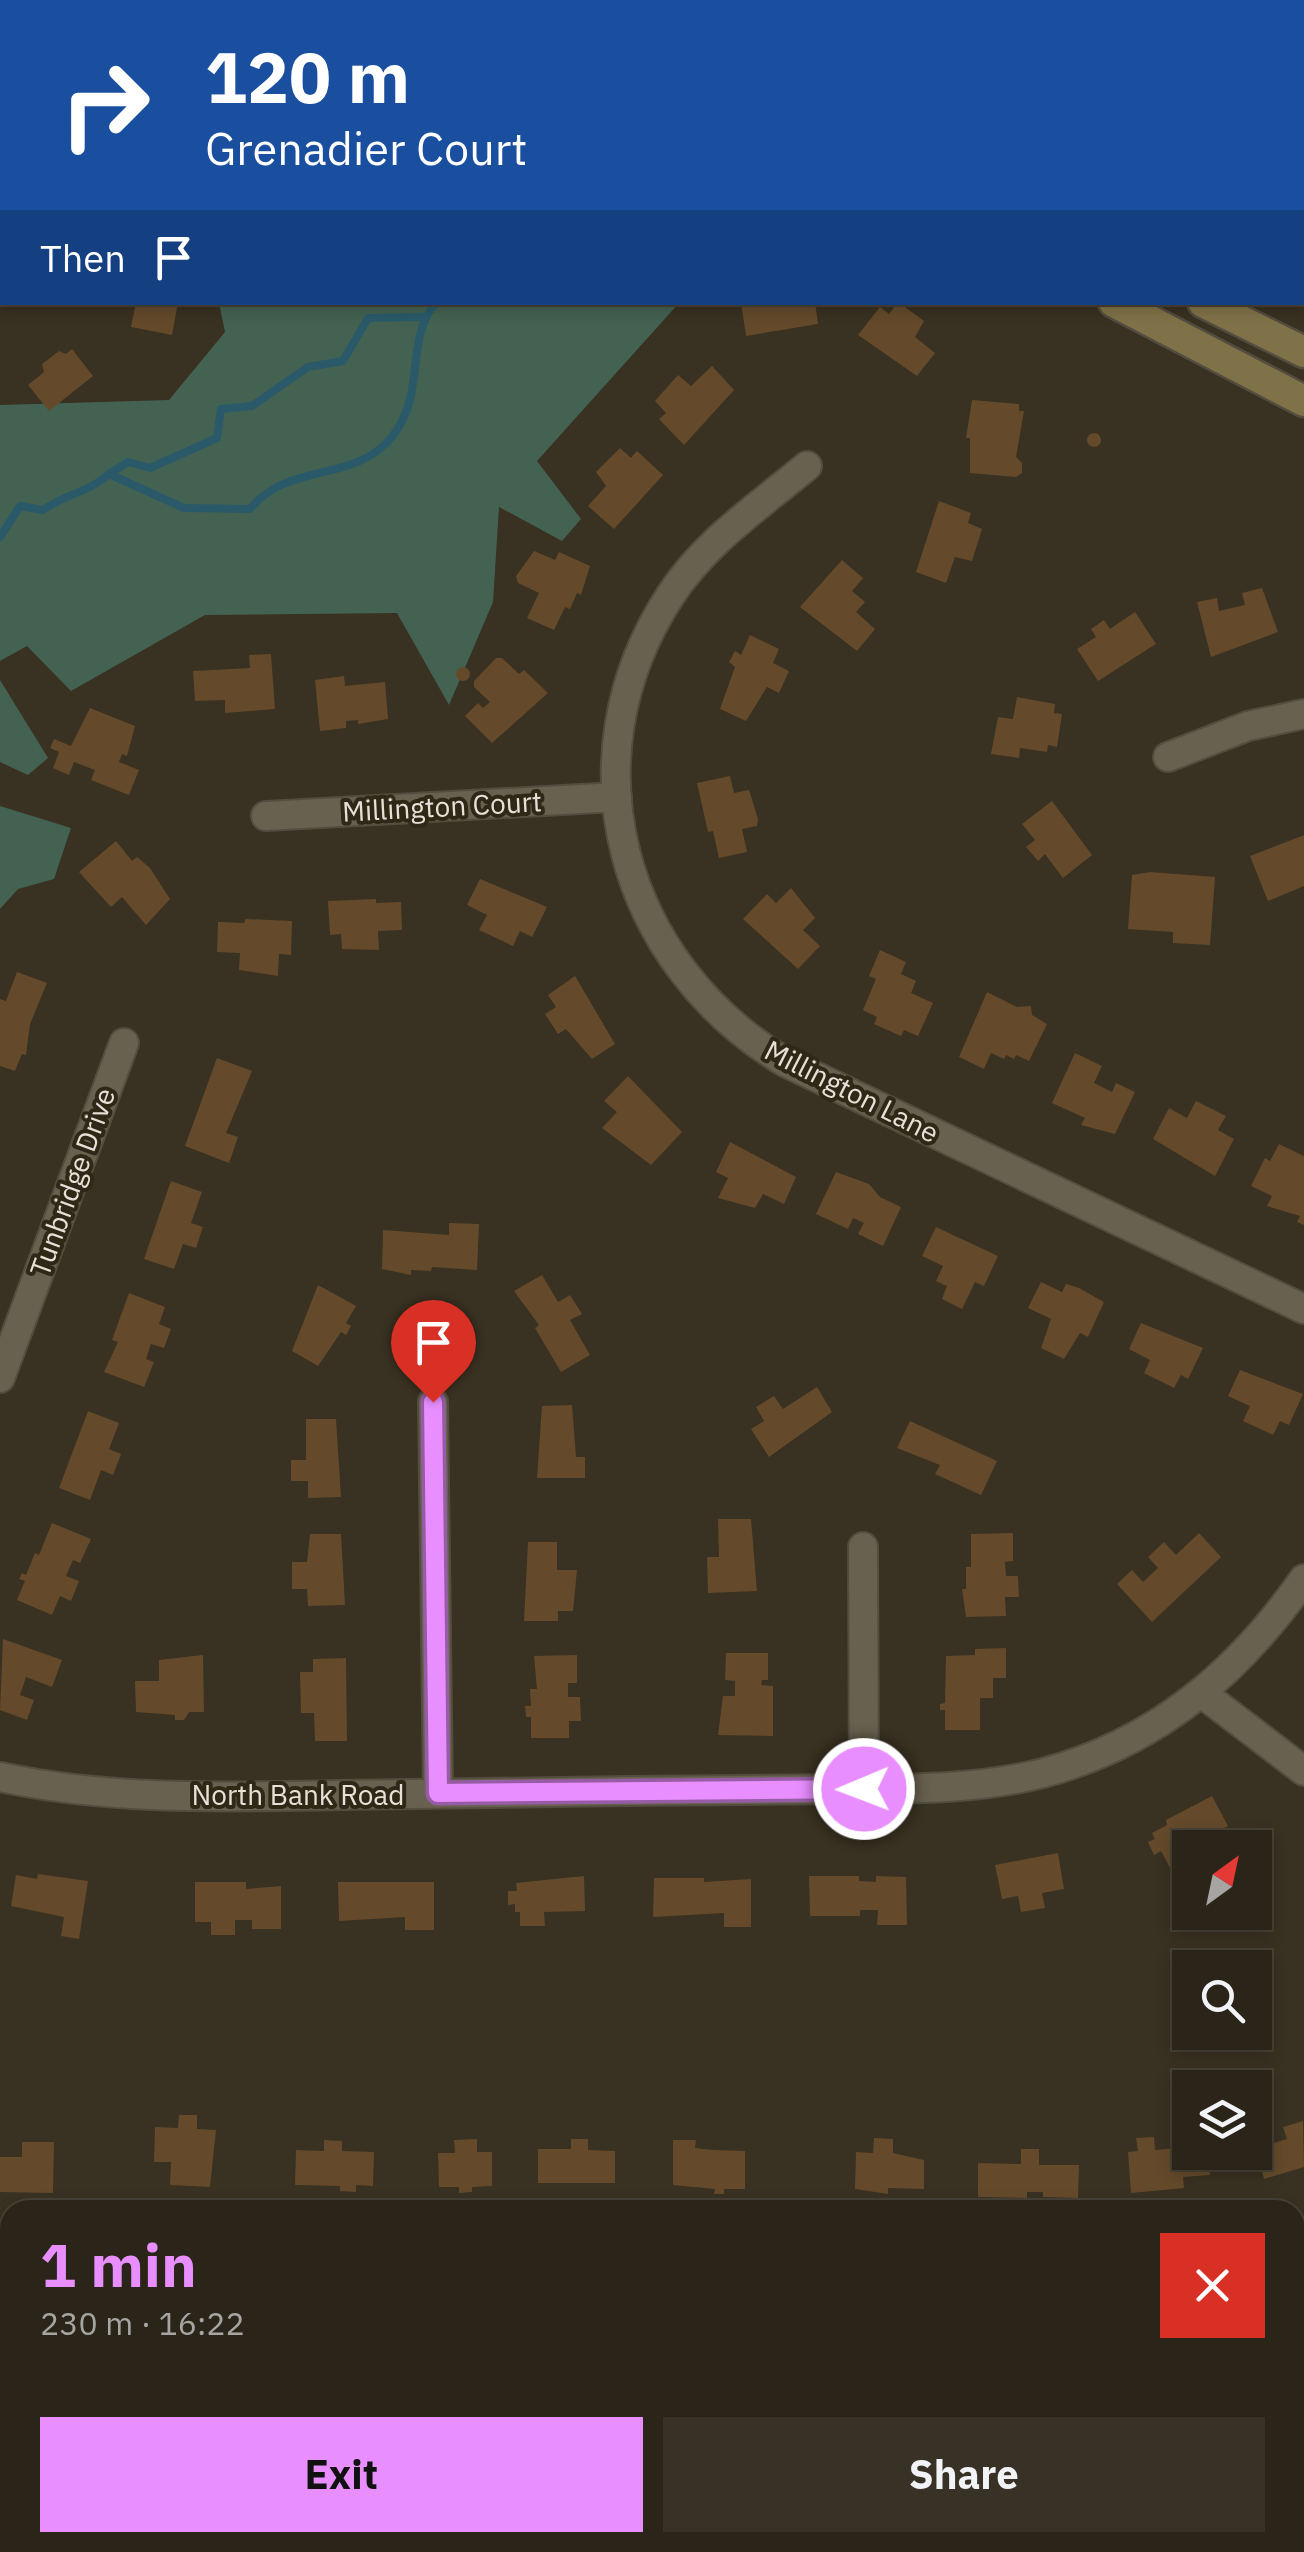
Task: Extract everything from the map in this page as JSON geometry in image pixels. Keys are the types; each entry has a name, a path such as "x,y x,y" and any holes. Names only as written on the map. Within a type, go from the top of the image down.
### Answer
{"main road":[{"path":"1120,305 1304,401"},
{"path":"1209,305 1304,352"}],"street":[{"name":"Millington Lane","path":"807,466 712,545 671,594 632,673 618,746 617,796 627,861 648,918 696,991 757,1045 1304,1309"},
{"path":"1168,757 1248,726 1304,714"},
{"name":"Millington Court","path":"266,816 617,796"},
{"name":"Tunbridge Drive","path":"0,1378 124,1043"},
{"path":"433,1402 438,1793"},
{"path":"863,1548 864,1789"},
{"name":"North Bank Road","path":"0,1776 49,1787 132,1794 864,1789 994,1782 1044,1772 1111,1749 1203,1694 1270,1627 1304,1579"},
{"path":"1203,1694 1304,1771"}],"green space":[{"path":"219,305 677,305 537,461 581,519 562,541 499,507 493,602 449,705 397,613 205,615 71,691 27,646 0,661 0,405 169,400 225,332"},
{"path":"0,680 48,758 28,775 0,762"},
{"path":"0,806 71,828 54,879 18,889 0,909"}],"building":[{"path":"135,305 177,305 172,335 131,327"},
{"path":"741,305 815,305 818,324 746,336"},
{"path":"896,305 902,305 924,321 915,337 935,353 917,376 858,335 880,307 889,314"},
{"path":"72,349 93,376 49,411 28,385 44,372 42,364 59,351 66,354"},
{"path":"712,366 734,390 684,445 659,419 666,413 655,401 678,375 691,386"},
{"path":"972,400 1019,404 1019,411 1024,411 1016,457 1022,463 1022,473 1016,477 970,473 970,438 966,438"},
{"path":"1094,433 1101,440 1094,447 1087,440"},
{"path":"620,448 631,458 637,451 663,475 614,529 588,506 606,486 596,472"},
{"path":"939,501 971,513 968,523 982,529 972,561 955,557 946,583 916,572"},
{"path":"534,551 555,560 559,552 590,566 581,595 577,593 570,609 565,607 554,630 527,618 539,593 518,583 516,576"},
{"path":"842,560 863,578 852,591 865,602 856,612 875,629 857,651 800,607"},
{"path":"1262,588 1278,632 1211,657 1197,602 1217,598 1219,611 1245,605 1242,593"},
{"path":"1135,612 1156,644 1098,681 1077,649 1096,637 1091,629 1104,620 1110,629"},
{"path":"750,635 779,649 773,663 789,671 779,693 767,687 746,721 720,709 735,667 729,662 735,651 741,655"},
{"path":"271,654 275,709 225,713 225,700 195,701 193,671 250,668 249,655"},
{"path":"496,658 502,658 519,674 524,670 548,693 492,743 465,716 478,703 483,708 490,702 474,687 474,681"},
{"path":"463,667 470,674 463,681 456,674"},
{"path":"344,676 345,686 385,682 388,719 358,724 358,720 346,721 346,728 320,731 315,680"},
{"path":"1017,697 1055,704 1054,713 1062,714 1057,747 1048,745 1047,752 1020,748 1019,758 991,754 998,717 1013,719"},
{"path":"90,708 135,726 127,756 122,754 119,762 139,770 129,795 91,780 95,770 74,762 69,775 53,768 59,752 50,748 54,739 71,746"},
{"path":"730,776 734,793 749,790 758,819 757,826 742,829 747,852 719,858 713,831 708,832 697,783"},
{"path":"1052,801 1092,855 1063,878 1045,854 1038,861 1026,847 1035,840 1022,824"},
{"path":"1304,835 1304,886 1268,901 1250,856"},
{"path":"116,841 132,861 137,857 150,868 170,899 146,925 122,897 111,907 79,872"},
{"path":"1150,872 1215,877 1210,945 1173,943 1173,932 1128,929 1132,875"},
{"path":"480,879 547,907 532,937 520,931 513,946 479,930 487,915 467,905"},
{"path":"791,888 815,918 803,930 820,946 798,969 743,919 767,894 776,903"},
{"path":"376,899 376,903 401,902 402,930 378,931 379,950 342,949 341,934 330,935 328,901"},
{"path":"246,919 292,921 291,955 279,954 278,976 239,970 240,953 217,952 218,922 244,923"},
{"path":"880,950 906,962 901,974 916,981 911,993 933,1003 918,1036 904,1030 901,1036 874,1024 877,1017 863,1010 876,979 869,976"},
{"path":"17,972 47,983 30,1024 26,1055 22,1054 15,1071 0,1066 0,999 6,1001"},
{"path":"575,976 615,1044 592,1059 566,1029 558,1034 545,1014 556,1007 548,995"},
{"path":"987,992 1017,1007 1031,1006 1032,1015 1047,1024 1029,1061 1016,1055 1014,1059 1006,1055 1004,1059 991,1053 984,1069 959,1057"},
{"path":"1075,1053 1102,1066 1094,1083 1112,1092 1116,1083 1135,1092 1115,1134 1081,1125 1085,1118 1052,1103"},
{"path":"217,1058 252,1071 226,1133 238,1137 229,1163 185,1146"},
{"path":"628,1076 682,1132 651,1165 602,1128 617,1112 604,1101"},
{"path":"1196,1101 1226,1116 1218,1130 1234,1139 1215,1176 1153,1139 1169,1108 1187,1118"},
{"path":"730,1142 796,1177 784,1204 763,1194 755,1208 718,1198 728,1178 716,1172"},
{"path":"1279,1144 1304,1156 1304,1225 1297,1222 1300,1216 1267,1206 1272,1196 1251,1186 1265,1158 1270,1161"},
{"path":"836,1172 869,1184 880,1197 901,1207 883,1246 858,1234 864,1223 853,1218 848,1229 816,1214"},
{"path":"171,1181 202,1192 191,1223 203,1227 196,1248 183,1244 174,1269 144,1259"},
{"path":"449,1223 479,1224 477,1270 432,1267 431,1271 411,1270 411,1275 382,1269 383,1230 449,1235"},
{"path":"936,1227 998,1256 984,1286 975,1282 962,1309 942,1299 947,1286 936,1281 943,1266 922,1256"},
{"path":"542,1275 558,1302 570,1295 582,1314 570,1320 590,1355 561,1372 535,1328 539,1325 514,1291"},
{"path":"1041,1282 1062,1292 1066,1284 1079,1288 1104,1302 1088,1337 1080,1333 1064,1359 1041,1348 1051,1319 1028,1308"},
{"path":"318,1285 356,1306 346,1323 351,1326 346,1335 341,1332 318,1366 292,1351"},
{"path":"129,1293 165,1307 159,1324 171,1329 164,1348 151,1344 146,1359 154,1362 144,1387 104,1372 118,1342 112,1340"},
{"path":"1141,1323 1203,1348 1188,1379 1181,1375 1174,1388 1144,1373 1150,1360 1129,1349"},
{"path":"1240,1370 1303,1394 1289,1425 1280,1421 1273,1435 1243,1421 1250,1406 1228,1396"},
{"path":"817,1387 832,1412 769,1457 751,1429 764,1421 756,1407 774,1396 783,1409"},
{"path":"572,1405 576,1457 585,1457 585,1478 537,1478 542,1406"},
{"path":"88,1411 119,1423 109,1449 121,1454 113,1475 101,1470 90,1500 59,1488"},
{"path":"306,1419 336,1419 341,1497 308,1498 308,1481 291,1481 291,1460 306,1460"},
{"path":"910,1421 997,1461 981,1495 935,1474 940,1465 897,1448"},
{"path":"718,1519 751,1519 757,1591 708,1593 707,1557 719,1557"},
{"path":"52,1523 91,1539 80,1563 73,1560 66,1576 79,1581 71,1601 60,1596 52,1615 17,1600 25,1581 19,1579 22,1573 26,1575 35,1553 39,1555"},
{"path":"1013,1533 1013,1561 1005,1562 1006,1576 1018,1576 1019,1597 1005,1597 1006,1616 966,1617 962,1589 966,1589 966,1567 971,1567 971,1534"},
{"path":"1199,1533 1221,1557 1152,1622 1117,1584 1132,1570 1143,1582 1158,1568 1148,1557 1164,1542 1176,1555"},
{"path":"310,1534 341,1534 345,1605 308,1606 307,1589 292,1589 292,1562 307,1562"},
{"path":"528,1542 557,1542 557,1570 577,1570 573,1611 558,1611 558,1621 524,1621"},
{"path":"3,1639 62,1660 52,1687 26,1677 20,1695 34,1700 27,1720 0,1710"},
{"path":"1006,1648 1006,1678 993,1678 993,1698 980,1698 980,1730 945,1730 945,1710 940,1710 940,1704 945,1703 946,1656 975,1655 975,1649"},
{"path":"726,1653 768,1653 768,1680 762,1680 761,1685 773,1686 773,1736 718,1735 723,1696 735,1696 735,1681 725,1680"},
{"path":"203,1655 204,1712 189,1712 184,1720 175,1720 175,1715 136,1712 135,1681 159,1681 159,1660"},
{"path":"577,1655 577,1683 568,1683 568,1697 580,1697 581,1721 569,1721 569,1738 531,1738 531,1717 526,1717 525,1706 531,1706 530,1689 537,1689 534,1656"},
{"path":"346,1658 347,1741 315,1741 314,1713 301,1713 300,1672 313,1672 313,1659"},
{"path":"1212,1796 1228,1826 1221,1830 1172,1830 1172,1871 1161,1851 1154,1855 1148,1842 1155,1839 1152,1833 1167,1825 1166,1820"},
{"path":"1058,1853 1064,1889 1042,1893 1045,1908 1021,1912 1018,1896 1002,1899 995,1865"},
{"path":"38,1874 88,1881 79,1939 61,1936 64,1917 11,1906 16,1875 37,1879"},
{"path":"584,1876 585,1911 544,1912 545,1926 520,1926 520,1912 515,1912 515,1904 508,1905 508,1891 517,1891 516,1883"},
{"path":"809,1876 859,1876 859,1881 876,1882 876,1876 906,1877 907,1925 877,1925 878,1910 860,1910 860,1916 810,1916"},
{"path":"654,1878 704,1878 704,1882 751,1879 751,1927 724,1927 724,1913 653,1917"},
{"path":"195,1882 246,1882 246,1889 281,1886 281,1929 252,1929 252,1920 235,1920 235,1935 211,1935 211,1922 195,1922"},
{"path":"338,1882 434,1882 434,1930 405,1930 405,1917 339,1921"},
{"path":"179,2115 197,2115 197,2129 216,2130 210,2187 170,2185 171,2162 154,2162 155,2127 178,2128"},
{"path":"1303,2121 1304,2167 1264,2179 1262,2170 1272,2170 1272,2143 1287,2139 1283,2127"},
{"path":"1154,2137 1155,2150 1172,2149 1172,2170 1210,2170 1210,2175 1183,2177 1184,2188 1131,2193 1128,2152 1138,2151 1136,2138"},
{"path":"874,2138 893,2139 893,2153 924,2160 924,2189 888,2188 888,2194 855,2189 856,2152 873,2153"},
{"path":"477,2139 477,2152 492,2152 492,2186 472,2187 472,2192 459,2193 459,2187 439,2187 438,2153 455,2153 454,2140"},
{"path":"571,2139 588,2139 588,2150 615,2151 615,2183 538,2183 538,2149 571,2149"},
{"path":"324,2140 342,2141 342,2151 374,2152 373,2186 356,2185 356,2192 340,2191 340,2186 295,2185 296,2150 324,2151"},
{"path":"673,2140 696,2140 695,2148 745,2151 745,2189 724,2189 724,2194 714,2194 715,2189 673,2185"},
{"path":"22,2142 54,2142 53,2193 0,2192 0,2157 22,2157"},
{"path":"1021,2149 1039,2149 1039,2165 1079,2165 1078,2198 1043,2197 1043,2192 1027,2192 1027,2198 978,2197 978,2163 1021,2164"}],"waterway":[{"path":"0,537 20,506 43,510 109,474 184,508 250,509 283,484 358,462 391,438 402,421 413,385 421,332 435,305"},
{"path":"109,474 128,462 150,468 217,438 221,409 252,406 308,367 343,361 368,318 423,317"}],"route":[{"path":"433,1402 438,1793 864,1789"}]}
